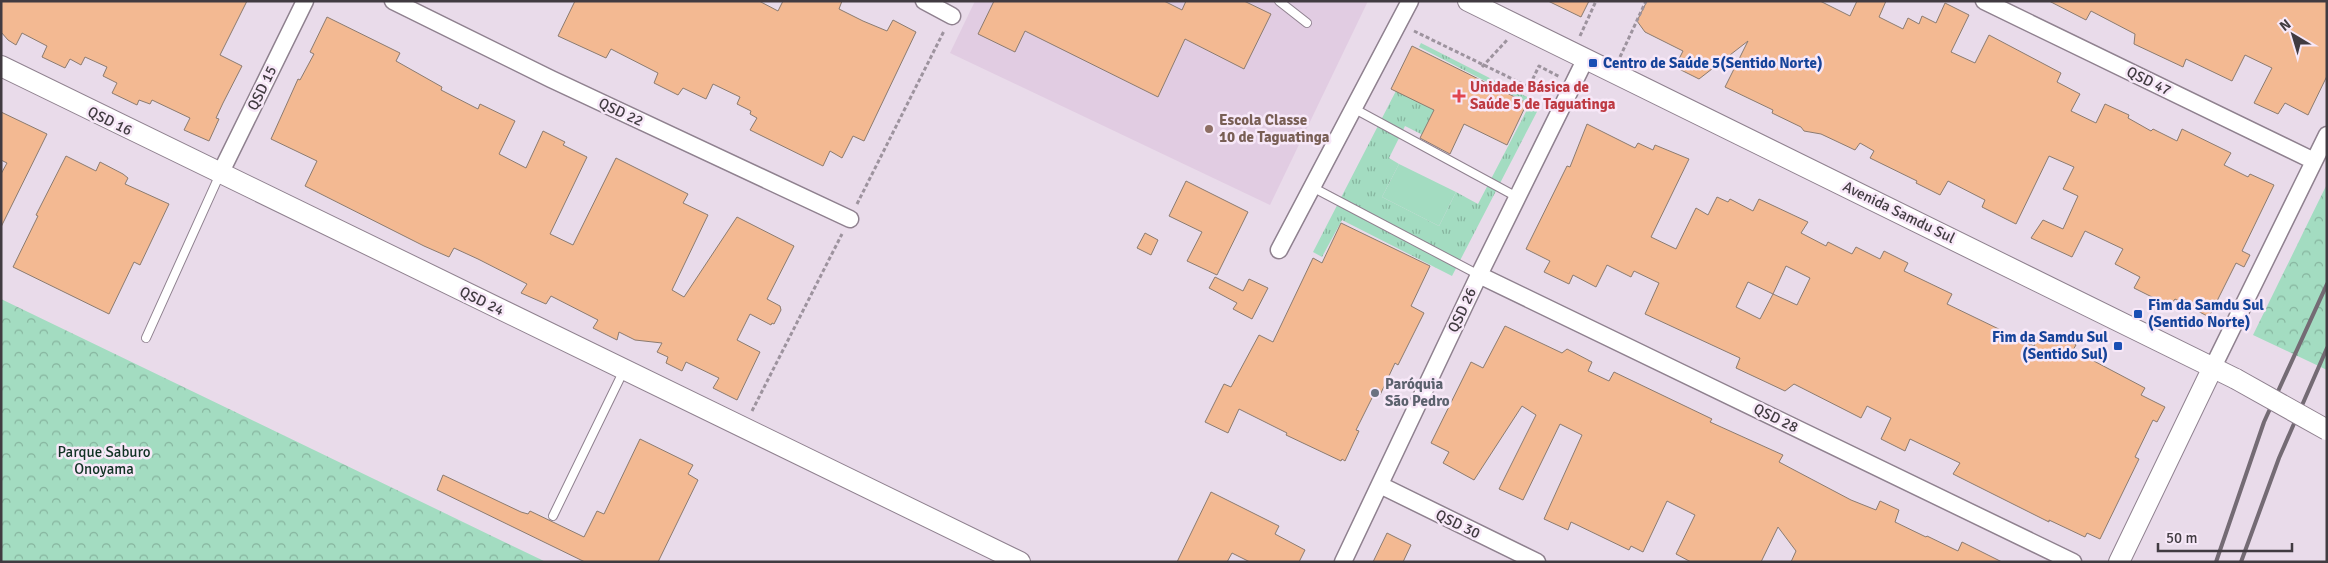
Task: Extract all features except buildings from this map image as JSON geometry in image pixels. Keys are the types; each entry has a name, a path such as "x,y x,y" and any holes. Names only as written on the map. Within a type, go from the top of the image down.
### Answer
{"street":[{"name":"QSD 15","path":"220,174 305,1"},
{"name":"QSD 22","path":"393,1 551,80 850,219"},
{"path":"924,1 952,16"},
{"path":"1279,250 1410,1"},
{"name":"Avenida Samdu Sul","path":"1468,1 2213,367 2327,430"},
{"name":"QSD 47","path":"1984,1 2314,161"},
{"name":"QSD 26","path":"1343,562 1517,197 1579,56"},
{"name":"QSD 16","path":"1,66 220,174"},
{"path":"2119,562 2327,135"},
{"name":"QSD 24","path":"220,174 1020,562"},
{"name":"QSD 28","path":"1479,275 2073,562"},
{"name":"QSD 30","path":"1380,485 1537,562"}],"lane":[{"path":"1279,1 1307,23"},
{"path":"1353,108 1517,197"},
{"path":"146,338 220,174"},
{"path":"1312,187 1479,275"},
{"path":"553,516 624,370"}],"path":[{"path":"1579,56 1596,1"},
{"path":"1612,72 1646,1"},
{"path":"1414,31 1529,87 1539,66 1564,79"},
{"path":"1483,66 1508,39"}],"shaded area":[{"name":"Escola Classe 10 de Taguatinga","path":"975,1 1368,1 1270,205 950,53"}],"green space":[{"path":"1421,43 1541,104 1452,276 1342,220 1322,257 1313,252 1398,87 1441,109 1427,137 1405,126 1389,158 1399,164 1382,197 1439,226 1456,192 1478,204 1530,104 1419,47"},
{"path":"1399,164 1456,192 1439,226 1382,197"},
{"path":"2327,184 2327,370 2253,335"},
{"name":"Parque Saburo Onoyama","path":"1,299 546,562 1,562"}],"railway":[{"path":"2216,562 2264,422 2327,284"},
{"path":"2241,562 2279,458 2327,348"}],"place":[{"name":"Centro de Saúde 5(Sentido Norte)","path":"1593,63"},
{"name":"Unidade Básica de Saúde 5 de Taguatinga","path":"1459,96"},
{"name":"Escola Classe 10 de Taguatinga","path":"1209,129"},
{"name":"Fim da Samdu Sul (Sentido Norte)","path":"2138,314"},
{"name":"Fim da Samdu Sul (Sentido Sul)","path":"2118,346"},
{"name":"Paróquia São Pedro","path":"1375,393"}]}
